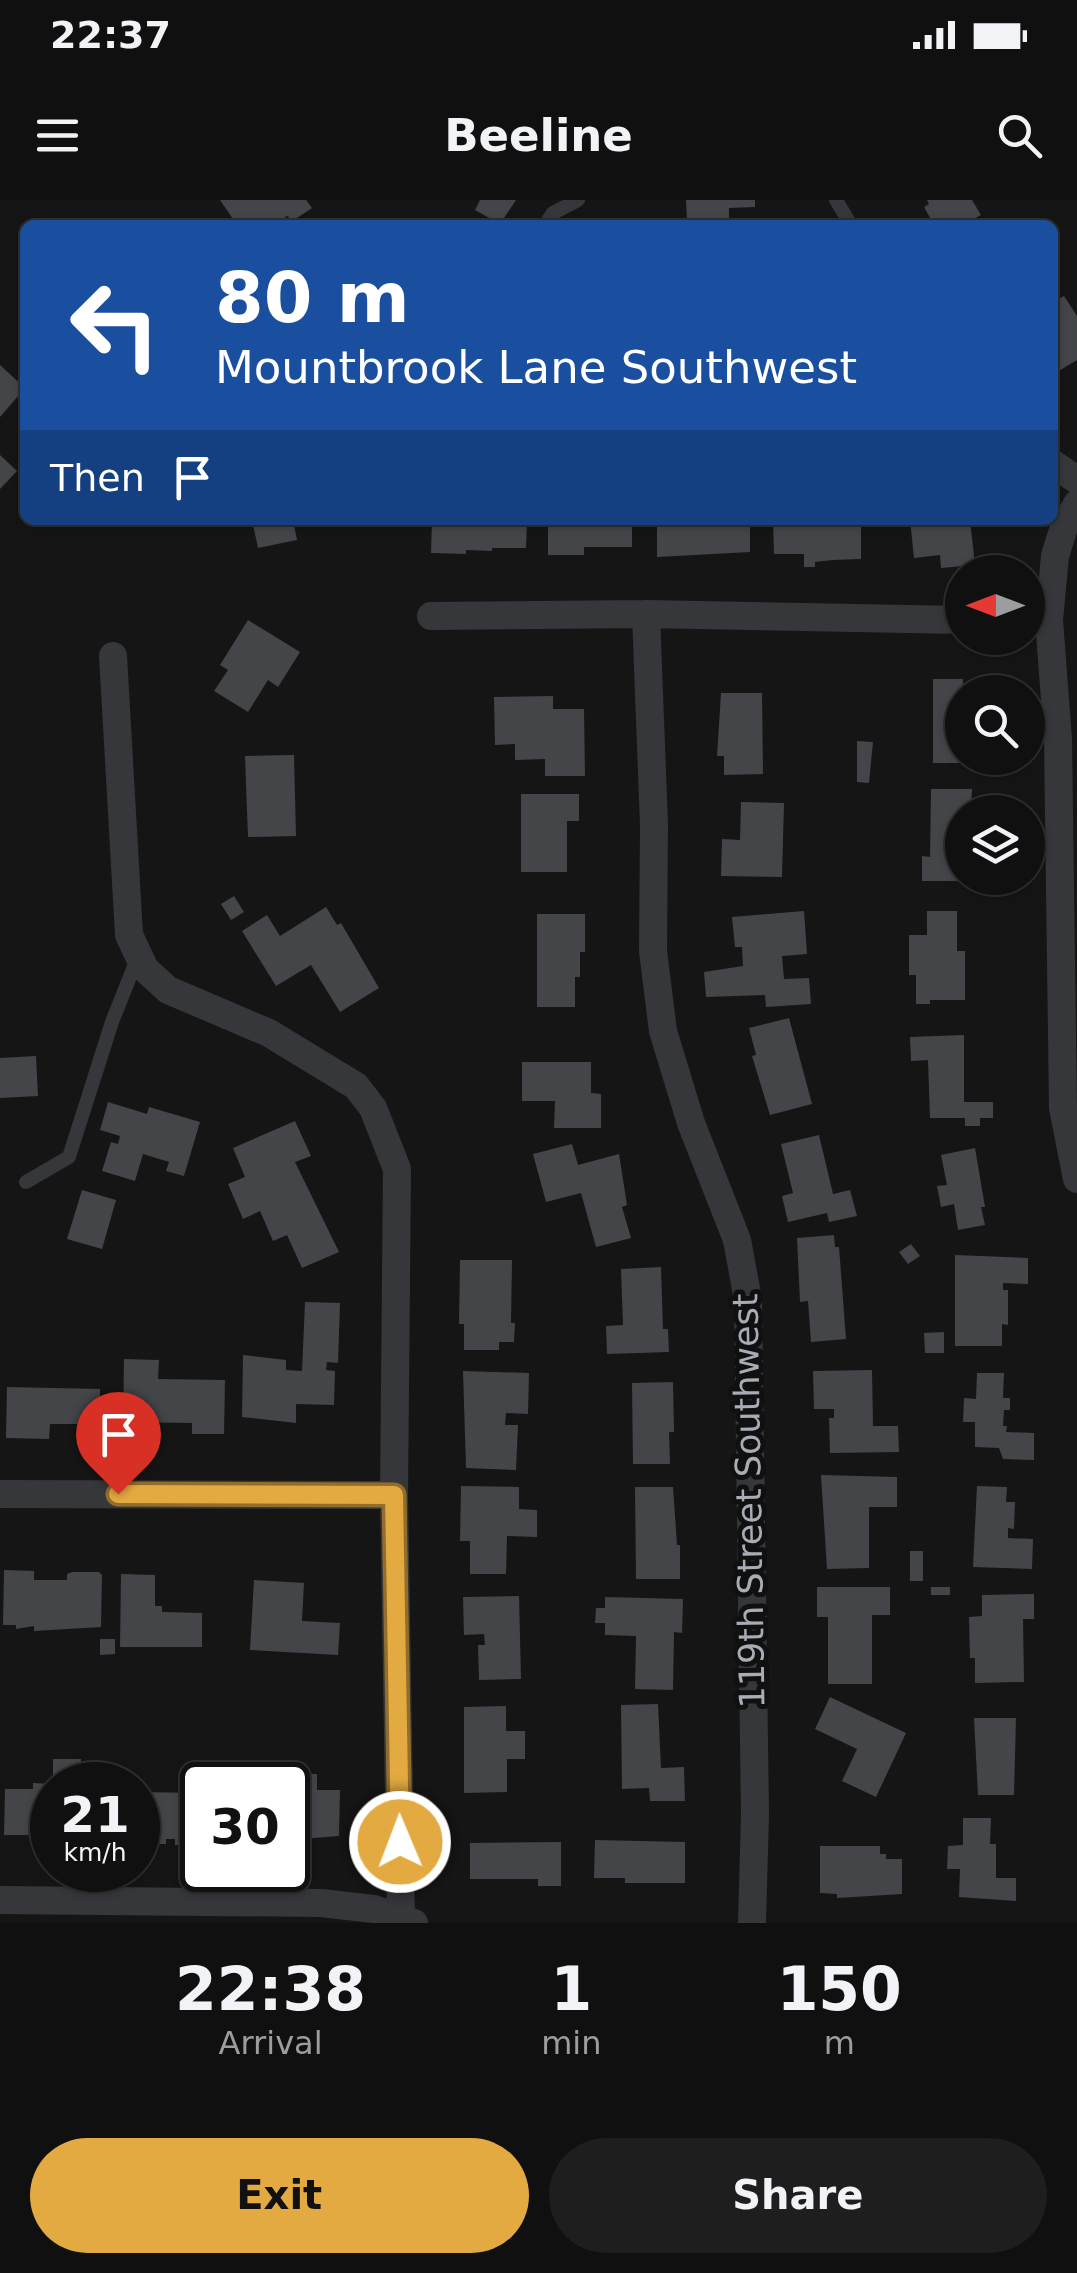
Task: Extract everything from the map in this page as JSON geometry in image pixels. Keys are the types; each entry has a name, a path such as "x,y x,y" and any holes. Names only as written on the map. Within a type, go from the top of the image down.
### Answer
{"street":[{"path":"1045,594 1064,527 1077,504"},
{"path":"432,616 646,614 945,620"},
{"name":"119th Street Southwest","path":"646,614 654,825 653,950 663,1031 690,1123 737,1240 748,1300 755,1816 752,1923"},
{"path":"1044,655 1058,738 1064,1108 1077,1179"},
{"path":"0,1900 321,1903 374,1909 408,1921 394,1495 397,1169 373,1108 346,1078 269,1032 168,990 137,958 128,935 113,656"},
{"path":"0,1494 394,1495"}],"lane":[{"path":"548,220 553,213 578,200"},
{"path":"26,1182 69,1158 112,1022 137,958"}],"building":[{"path":"220,200 306,200 312,208 294,220 288,216 287,220 234,220"},
{"path":"480,200 516,200 503,220 493,220 475,210"},
{"path":"686,200 755,200 755,207 729,208 729,219 687,220"},
{"path":"927,200 972,200 981,215 972,220 931,220 924,207 929,204"},
{"path":"1064,296 1077,316 1077,360 1058,371 1058,300"},
{"path":"0,365 20,383 20,394 0,417"},
{"path":"0,455 17,471 0,489"},
{"path":"253,525 294,525 297,540 258,548"},
{"path":"432,525 527,525 526,548 431,553"},
{"path":"548,525 632,525 632,547 584,547 584,555 548,555"},
{"path":"657,525 750,525 750,552 657,557"},
{"path":"773,525 861,525 861,559 815,562 815,567 804,567 804,554 774,554"},
{"path":"911,525 971,525 974,555 945,555 945,568 941,568 940,555 914,558"},
{"path":"248,620 300,652 278,687 268,680 248,712 214,691 228,670 220,665"},
{"path":"933,679 945,679 945,763 933,763"},
{"path":"721,693 762,693 763,774 724,775 724,756 717,756"},
{"path":"553,696 553,709 584,709 585,776 545,776 545,759 515,760 515,744 495,745 494,697"},
{"path":"857,741 873,742 869,783 857,782"},
{"path":"294,755 296,836 248,837 245,756"},
{"path":"931,789 972,789 972,795 945,795 945,881 922,881 922,856 930,857"},
{"path":"521,794 579,794 579,821 567,821 567,872 521,872"},
{"path":"741,802 784,803 782,877 721,876 722,839 740,840"},
{"path":"234,896 244,912 231,920 221,904"},
{"path":"326,907 337,925 341,923 379,988 340,1012 311,965 276,986 242,931 267,915 280,936"},
{"path":"804,911 807,954 782,956 784,979 809,978 811,1004 766,1007 765,995 706,997 704,972 743,966 742,947 735,947 732,917"},
{"path":"927,911 957,911 957,951 965,951 965,1000 916,1004 916,975 909,975 909,935 927,935"},
{"path":"537,914 585,914 585,952 580,952 580,977 575,977 575,1007 537,1007"},
{"path":"789,1018 812,1104 770,1115 752,1056 756,1055 749,1028"},
{"path":"964,1035 964,1102 993,1102 993,1118 980,1118 980,1126 965,1126 965,1118 930,1118 928,1060 911,1061 910,1037"},
{"path":"36,1056 38,1096 0,1098 0,1058"},
{"path":"522,1062 591,1062 591,1093 601,1094 601,1128 554,1128 555,1101 522,1101"},
{"path":"108,1102 147,1114 149,1107 200,1122 184,1176 166,1171 169,1162 143,1154 135,1181 102,1171 111,1142 118,1144 120,1136 100,1130"},
{"path":"295,1121 311,1156 295,1162 339,1252 302,1268 287,1235 273,1241 260,1211 243,1219 228,1184 245,1177 233,1148"},
{"path":"819,1135 833,1194 850,1190 857,1216 829,1222 827,1213 788,1222 782,1196 793,1193 781,1144"},
{"path":"572,1144 578,1165 619,1154 627,1205 622,1207 631,1238 596,1247 581,1193 546,1202 533,1154"},
{"path":"975,1148 985,1225 958,1230 954,1204 941,1207 937,1186 947,1185 941,1155"},
{"path":"82,1190 116,1200 102,1249 67,1239"},
{"path":"834,1235 835,1247 839,1247 846,1339 811,1342 808,1301 800,1302 797,1238"},
{"path":"911,1244 920,1256 908,1264 899,1252"},
{"path":"955,1255 1028,1258 1028,1284 1003,1283 1003,1290 1008,1290 1008,1325 1002,1324 1002,1346 955,1346"},
{"path":"460,1260 512,1260 514,1342 499,1342 499,1350 464,1350 464,1324 459,1324"},
{"path":"661,1267 663,1329 668,1329 669,1352 607,1354 606,1326 623,1325 621,1269"},
{"path":"305,1302 340,1303 338,1363 327,1362 326,1370 335,1371 334,1405 296,1404 296,1423 242,1417 243,1355 286,1360 286,1370 302,1371"},
{"path":"944,1332 944,1353 925,1353 924,1333"},
{"path":"124,1359 159,1360 158,1379 225,1380 224,1434 192,1434 192,1423 123,1422"},
{"path":"872,1370 873,1426 898,1426 899,1452 830,1453 829,1418 834,1418 834,1409 814,1409 813,1371"},
{"path":"463,1371 529,1373 528,1414 506,1413 505,1425 518,1425 516,1470 466,1468"},
{"path":"977,1373 1004,1373 1003,1398 1010,1398 1010,1410 1004,1410 1003,1426 1007,1426 1006,1432 1034,1433 1034,1460 1003,1459 999,1448 975,1447 975,1422 963,1422 964,1398 976,1399"},
{"path":"673,1382 670,1464 633,1464 632,1383"},
{"path":"7,1387 100,1389 100,1424 50,1424 49,1439 6,1438"},
{"path":"821,1475 897,1477 897,1507 869,1507 869,1568 827,1569"},
{"path":"461,1486 519,1487 519,1509 537,1510 537,1537 507,1536 506,1574 470,1574 470,1541 460,1541"},
{"path":"977,1486 1007,1487 1006,1502 1015,1502 1014,1529 1008,1528 1008,1538 1033,1539 1032,1569 973,1567"},
{"path":"635,1487 673,1487 680,1579 636,1579"},
{"path":"910,1551 923,1551 923,1581 910,1581"},
{"path":"4,1570 34,1571 34,1580 67,1580 67,1574 72,1572 99,1572 101,1627 34,1631 34,1626 16,1629 16,1625 3,1625"},
{"path":"121,1574 155,1575 155,1606 162,1606 162,1612 202,1613 202,1647 120,1647"},
{"path":"254,1580 304,1583 302,1621 340,1623 338,1655 250,1650"},
{"path":"817,1587 890,1587 890,1615 872,1615 872,1684 828,1684 828,1617 817,1617"},
{"path":"931,1587 950,1587 950,1595 931,1595"},
{"path":"1034,1594 1034,1619 1023,1619 1024,1682 975,1683 969,1617 982,1616 982,1595"},
{"path":"519,1596 521,1679 479,1680 478,1645 485,1645 484,1634 464,1635 463,1597"},
{"path":"605,1597 683,1599 682,1633 674,1632 673,1690 635,1689 636,1636 605,1635 605,1623 595,1623 596,1608 605,1608"},
{"path":"100,1639 115,1639 115,1654 100,1655"},
{"path":"830,1697 906,1733 876,1797 842,1781 857,1749 815,1729"},
{"path":"658,1704 661,1768 684,1767 685,1801 650,1801 649,1788 622,1789 621,1705"},
{"path":"506,1706 506,1731 525,1731 525,1759 507,1759 507,1792 464,1793 464,1707"},
{"path":"974,1718 1016,1718 1014,1795 978,1795"},
{"path":"53,1759 81,1759 81,1762"},
{"path":"310,1774 317,1774 317,1790 340,1790 339,1836 310,1838"},
{"path":"5,1789 30,1789 30,1835 4,1835"},
{"path":"160,1792 180,1793 180,1845 175,1845 175,1839 166,1839 166,1844 160,1844"},
{"path":"963,1818 991,1818 990,1844 996,1844 996,1878 1016,1878 1016,1901 959,1897 960,1869 947,1869 948,1846 963,1845"},
{"path":"595,1840 685,1842 685,1883 625,1883 625,1878 594,1878"},
{"path":"561,1842 561,1886 538,1886 538,1879 470,1879 470,1843"},
{"path":"820,1846 880,1846 880,1854 886,1854 886,1859 902,1859 902,1894 837,1898 837,1894 820,1893"}],"route":[{"path":"118,1494 394,1495 400,1842"}]}
